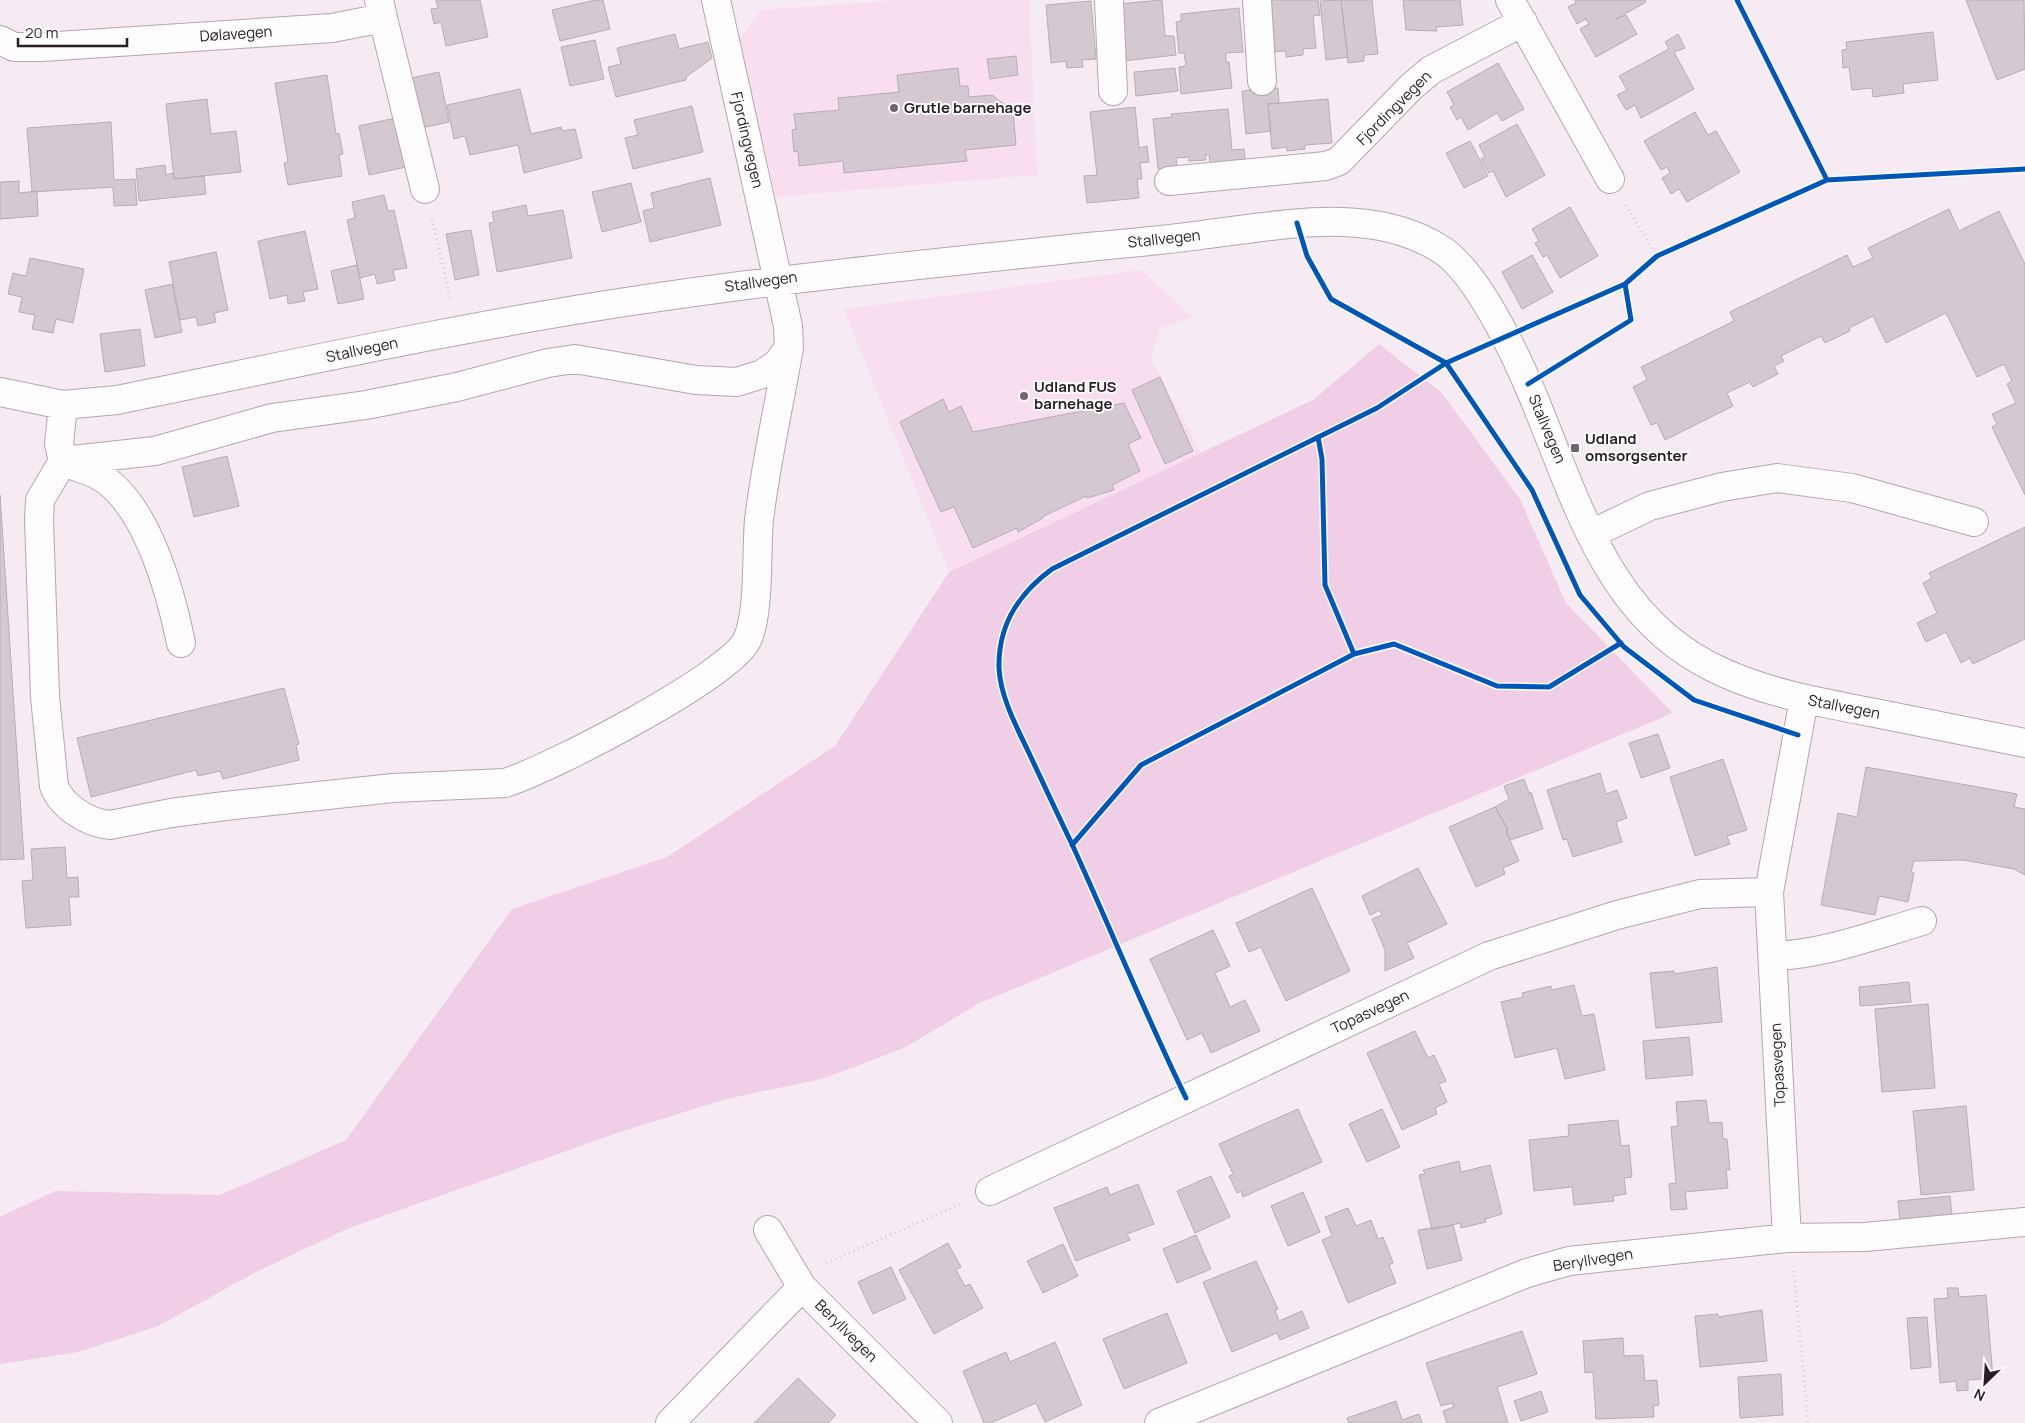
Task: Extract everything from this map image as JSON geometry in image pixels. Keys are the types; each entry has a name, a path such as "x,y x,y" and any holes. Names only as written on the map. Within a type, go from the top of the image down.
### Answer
{"street":[{"name":"Fjordingvegen","path":"63,462 40,500 40,594 45,697 54,786 58,798 74,811 101,824 110,825 216,807 393,788 505,783 522,778 562,758 678,696 731,658 747,641 753,621 759,520 789,348 788,326 716,0"},
{"path":"1109,0 1113,90"},
{"path":"1257,0 1262,81"},
{"name":"Dølavegen","path":"0,40 14,46 42,47 332,28 381,9 425,189"},
{"name":"Fjordingvegen","path":"1169,181 1326,166 1346,156 1411,87 1430,70 1516,11 1610,179"},
{"name":"Stallvegen","path":"0,392 62,406 117,400 458,330 778,279 1201,235 1297,223 1374,223 1415,235 1446,253 1476,284 1528,384 1591,534 1615,578 1644,616 1673,644 1711,667 1747,684 1804,699 2025,743"},
{"path":"63,462 155,451 272,418 366,405 439,390 548,363 575,359 696,380 737,382 762,374 778,364 789,348"},
{"path":"62,406 59,444 63,462"},
{"path":"63,462 101,477 129,501 146,533 172,599 181,643"},
{"path":"1591,534 1650,506 1722,487 1777,478 1852,488 1974,522"},
{"name":"Topasvegen","path":"1787,1238 1769,892 1804,699"},
{"name":"Topasvegen","path":"990,1191 1489,956 1617,914 1700,894 1769,892"},
{"path":"1773,956 1804,955 1841,946 1922,921"},
{"name":"Beryllvegen","path":"1159,1423 1527,1273 1569,1261 1787,1238 1866,1237 2025,1222"},
{"name":"Beryllvegen","path":"768,1230 802,1287 938,1423"},
{"path":"670,1423 802,1287"}],"path":[{"path":"1610,179 1657,256"},
{"path":"425,189 458,330"},
{"path":"1650,262 1666,252"},
{"path":"802,1287 821,1266 990,1191"},
{"path":"1787,1238 1795,1279 1808,1423"}],"shaded area":[{"name":"Grutle barnehage","path":"896,0 1029,0 1037,175 776,197 738,42 761,10"},
{"name":"Udland FUS barnehage","path":"1141,270 1192,317 1160,328 1151,359 1201,453 949,572 844,309"},
{"path":"1379,344 1441,392 1520,499 1566,603 1673,713 980,1003 904,1048 822,1079 726,1099 620,1132 349,1228 256,1272 158,1326 78,1352 0,1364 0,1217 55,1191 220,1195 346,1140 512,909 667,857 835,746 949,572 1313,400"}],"building":[{"path":"436,0 480,0 488,37 446,46 441,22 434,24 431,9 438,8"},
{"path":"595,0 603,0 610,29 560,41 552,10"},
{"path":"1162,0 1165,36 1174,36 1176,55 1123,61 1118,4"},
{"path":"1267,0 1318,0 1320,15 1313,16 1316,48 1303,49 1303,55 1286,57 1286,51 1272,52"},
{"path":"1341,0 1372,0 1378,54 1364,55 1364,61 1348,63"},
{"path":"1341,0 1348,57 1326,60 1320,1"},
{"path":"1403,0 1460,0 1463,25 1436,27 1437,31 1406,30"},
{"path":"1575,0 1645,0 1646,2 1616,19 1626,15 1637,34 1596,57 1580,29 1589,24 1586,19 1577,24 1568,7 1576,3"},
{"path":"1966,0 2024,0 2025,69 1997,80"},
{"path":"1091,1 1096,59 1082,60 1083,67 1067,68 1066,61 1051,63 1046,5"},
{"path":"1239,8 1243,52 1226,53 1226,62 1229,62 1232,88 1181,94 1179,67 1186,66 1184,53 1179,53 1176,22 1181,21 1181,14"},
{"path":"1933,32 1938,80 1903,84 1904,93 1873,97 1872,88 1852,90 1849,67 1843,68 1842,50 1847,49 1846,42"},
{"path":"675,34 679,49 708,42 712,58 686,77 686,80 616,97 608,67 621,64 617,48"},
{"path":"1678,34 1685,48 1674,52 1694,89 1641,118 1635,105 1626,110 1617,95 1627,90 1619,76 1669,49 1665,42"},
{"path":"595,40 604,79 570,86 561,47"},
{"path":"1016,56 1018,75 990,79 987,59"},
{"path":"1498,63 1524,109 1502,121 1497,113 1468,130 1461,117 1457,120 1450,107 1454,105 1447,92"},
{"path":"958,68 960,86 968,86 969,97 992,95 1013,111 1016,145 965,150 967,161 844,173 843,161 799,166 798,151 794,152 792,130 796,129 794,114 839,110 838,98 899,92 897,75"},
{"path":"1175,68 1178,91 1136,96 1134,72"},
{"path":"439,72 449,122 421,128 411,78"},
{"path":"327,75 336,134 339,133 343,154 339,155 342,176 288,185 284,163 288,162 275,83"},
{"path":"1278,88 1279,103 1268,104 1271,131 1246,134 1242,91"},
{"path":"520,89 531,134 561,127 562,131 575,129 582,158 524,173 518,145 470,155 465,136 454,139 447,105"},
{"path":"207,99 211,134 236,131 241,172 174,179 166,104"},
{"path":"1328,99 1332,143 1305,145 1305,149 1287,151 1287,147 1272,149 1268,104"},
{"path":"692,106 703,152 633,169 625,138 638,135 634,120"},
{"path":"1135,107 1139,148 1147,146 1149,162 1140,163 1142,179 1137,179 1139,198 1087,203 1084,176 1097,175 1090,112"},
{"path":"1228,109 1232,150 1244,149 1246,165 1211,169 1209,155 1205,155 1206,160 1189,161 1189,157 1176,158 1177,167 1158,169 1153,119 1172,117 1171,114"},
{"path":"1695,112 1708,135 1716,131 1740,172 1687,202 1679,189 1671,194 1662,178 1670,173 1667,167 1661,170 1644,141"},
{"path":"395,118 406,167 369,175 359,126"},
{"path":"111,122 114,180 135,179 137,205 114,206 113,187 32,192 27,128"},
{"path":"1517,124 1545,175 1506,197 1493,171 1489,173 1481,159 1485,157 1479,145"},
{"path":"1470,141 1488,176 1464,188 1446,153"},
{"path":"165,165 166,175 173,173 174,179 204,176 206,194 139,201 136,169"},
{"path":"710,178 721,225 650,242 643,211 654,208 651,193"},
{"path":"19,181 19,193 37,191 38,216 0,219 0,182"},
{"path":"631,183 641,222 602,232 592,192"},
{"path":"384,195 388,211 394,210 407,268 393,270 395,280 377,284 375,274 360,278 347,220 355,218 352,202"},
{"path":"526,205 528,216 563,210 572,258 497,272 489,223 494,222 492,212"},
{"path":"1570,207 1598,256 1560,278 1547,255 1543,257 1535,243 1539,241 1532,229"},
{"path":"1949,209 1959,231 1999,211 2025,264 2025,495 1992,427 1997,424 1992,414 2016,403 2007,384 2012,381 2004,364 1977,377 1946,313 1886,343 1873,316 1849,328 1850,331 1825,343 1821,336 1781,356 1784,361 1774,366 1778,374 1753,387 1750,382 1727,393 1733,406 1665,440 1657,423 1651,425 1633,387 1647,380 1641,367 1734,321 1730,312 1847,255 1853,267 1873,258 1868,248"},
{"path":"471,230 479,275 455,280 446,234"},
{"path":"305,231 318,289 303,292 305,301 288,304 287,295 270,299 258,241"},
{"path":"216,252 228,310 214,313 216,322 198,326 196,317 180,320 169,262"},
{"path":"1532,255 1553,292 1522,309 1502,272"},
{"path":"30,258 84,269 73,323 56,319 53,333 32,329 35,315 19,312 22,297 8,294 13,273 26,276"},
{"path":"357,265 364,299 338,304 331,271"},
{"path":"172,284 182,332 155,338 145,290"},
{"path":"140,329 145,366 105,372 100,334"},
{"path":"1160,377 1193,451 1165,464 1132,390"},
{"path":"943,399 949,412 961,406 973,432 1124,403 1141,438 1128,444 1140,471 1112,485 1114,490 1087,498 1086,496 1042,517 1018,532 1017,528 973,548 954,507 941,512 900,422"},
{"path":"227,456 239,506 194,517 182,467"},
{"path":"0,495 24,859 0,860"},
{"path":"2025,527 2025,639 1973,664 1970,658 1961,663 1946,632 1926,642 1917,623 1937,613 1923,583 1932,578 1929,573"},
{"path":"284,688 299,744 296,745 299,760 223,779 220,771 198,776 196,770 91,797 77,738"},
{"path":"1658,734 1670,768 1641,778 1629,743"},
{"path":"1723,759 1747,830 1727,836 1730,844 1695,856 1670,777"},
{"path":"1866,767 2017,794 2014,807 2025,809 2025,875 2014,869 1963,860 1914,861 1911,872 1914,873 1908,902 1879,896 1875,915 1821,905 1838,813 1857,817"},
{"path":"1600,773 1606,794 1617,790 1627,818 1616,822 1622,842 1573,857 1567,839 1563,840 1547,790"},
{"path":"1524,779 1529,793 1531,792 1543,829 1510,840 1506,831 1508,830 1495,807 1509,799 1504,786"},
{"path":"1495,807 1508,830 1506,831 1519,861 1503,868 1505,874 1476,887 1449,827"},
{"path":"65,847 67,878 78,877 79,897 69,897 71,925 26,928 22,881 33,880 31,849"},
{"path":"1418,868 1447,924 1407,943 1414,958 1385,971 1385,950 1372,919 1382,915 1380,910 1370,915 1362,896"},
{"path":"1312,888 1350,971 1286,1001 1261,947 1249,952 1236,923"},
{"path":"1213,930 1230,966 1215,973 1230,1007 1245,1000 1260,1031 1211,1053 1202,1033 1187,1040 1150,959"},
{"path":"1717,967 1722,1022 1656,1028 1650,973 1674,971 1674,974"},
{"path":"1909,982 1911,1002 1860,1006 1859,987"},
{"path":"1574,985 1582,1016 1594,1014 1605,1070 1565,1079 1557,1048 1515,1058 1501,1002 1523,997 1522,993 1551,986 1552,990"},
{"path":"1928,1004 1935,1088 1882,1092 1875,1009"},
{"path":"1415,1031 1428,1058 1434,1055 1446,1081 1439,1084 1447,1102 1435,1108 1437,1114 1402,1130 1367,1053"},
{"path":"1689,1037 1693,1075 1646,1079 1643,1041"},
{"path":"1706,1100 1709,1123 1722,1122 1723,1139 1727,1139 1730,1170 1726,1170 1728,1188 1685,1192 1687,1209 1671,1210 1669,1184 1676,1183 1671,1127 1678,1126 1676,1102"},
{"path":"1966,1106 1974,1190 1921,1195 1913,1111"},
{"path":"1298,1109 1322,1162 1243,1197 1241,1191 1237,1193 1229,1176 1233,1174 1219,1144"},
{"path":"1382,1109 1400,1147 1367,1162 1349,1124"},
{"path":"1618,1120 1621,1146 1629,1145 1632,1177 1624,1178 1626,1194 1613,1196 1614,1201 1574,1205 1572,1187 1534,1191 1529,1140 1569,1136 1568,1125"},
{"path":"1459,1161 1461,1172 1490,1165 1502,1214 1485,1219 1486,1222 1461,1228 1460,1223 1432,1230 1419,1175 1425,1174 1423,1170"},
{"path":"1211,1176 1230,1217 1195,1233 1177,1191"},
{"path":"1138,1184 1154,1224 1127,1234 1130,1240 1076,1261 1054,1208 1107,1187 1110,1195"},
{"path":"1303,1192 1320,1232 1288,1246 1271,1206"},
{"path":"1950,1196 1952,1215 1900,1221 1898,1201"},
{"path":"1348,1208 1356,1226 1371,1220 1378,1239 1383,1237 1393,1263 1389,1265 1396,1283 1348,1303 1322,1240 1332,1236 1325,1217"},
{"path":"1453,1225 1462,1260 1427,1269 1418,1230"},
{"path":"1196,1235 1211,1269 1177,1283 1163,1249"},
{"path":"948,1243 961,1267 956,1270 965,1286 970,1284 983,1308 934,1334 899,1270"},
{"path":"1063,1244 1078,1276 1043,1293 1027,1261"},
{"path":"1256,1261 1278,1309 1275,1310 1279,1321 1302,1311 1309,1328 1280,1340 1277,1333 1232,1352 1203,1282"},
{"path":"891,1267 906,1299 873,1314 858,1282"},
{"path":"1947,1288 1958,1288 1959,1297 1986,1295 1993,1378 1968,1380 1968,1390 1957,1391 1956,1381 1940,1383 1934,1299 1948,1298"},
{"path":"1762,1310 1767,1361 1700,1367 1695,1316 1718,1314 1718,1317"},
{"path":"1167,1313 1187,1363 1124,1389 1103,1339"},
{"path":"1927,1317 1931,1367 1911,1369 1907,1318"},
{"path":"1522,1331 1537,1374 1497,1387 1508,1423 1447,1423 1443,1411 1454,1407 1452,1403 1441,1406 1426,1363"},
{"path":"1623,1338 1624,1356 1643,1355 1645,1381 1657,1380 1659,1405 1653,1406 1654,1417 1596,1419 1593,1372 1585,1373 1583,1341"},
{"path":"1055,1342 1082,1405 1045,1422 1036,1403 991,1423 984,1423 963,1371 1006,1352 1010,1362"},
{"path":"1781,1374 1783,1415 1740,1418 1738,1377"},
{"path":"798,1378 836,1415 828,1423 754,1423"},
{"path":"1541,1391 1548,1412 1521,1421 1514,1401"},
{"path":"1396,1401 1402,1420 1419,1414 1422,1423 1349,1423 1347,1418"}],"cycle path":[{"path":"1737,0 1827,180"},
{"path":"1528,384 1631,320 1625,284 1657,256 1827,180 2025,169"},
{"path":"1297,223 1307,256 1331,299 1446,363 1532,490 1580,595 1624,647 1694,700 1798,735"},
{"path":"1186,1098 1156,1035 1071,842 1014,723 1002,690 999,668 1000,652 1006,624 1012,612 1029,589 1052,569 1377,408 1446,363 1625,284"},
{"path":"1318,437 1322,459 1325,585 1354,654"},
{"path":"1072,845 1141,765 1354,654 1394,644 1497,686 1549,687 1621,643"}],"place":[{"name":"Grutle barnehage","path":"894,108"},
{"name":"Udland FUS barnehage","path":"1024,396"},
{"name":"Udland omsorgsenter","path":"1575,448"}]}
